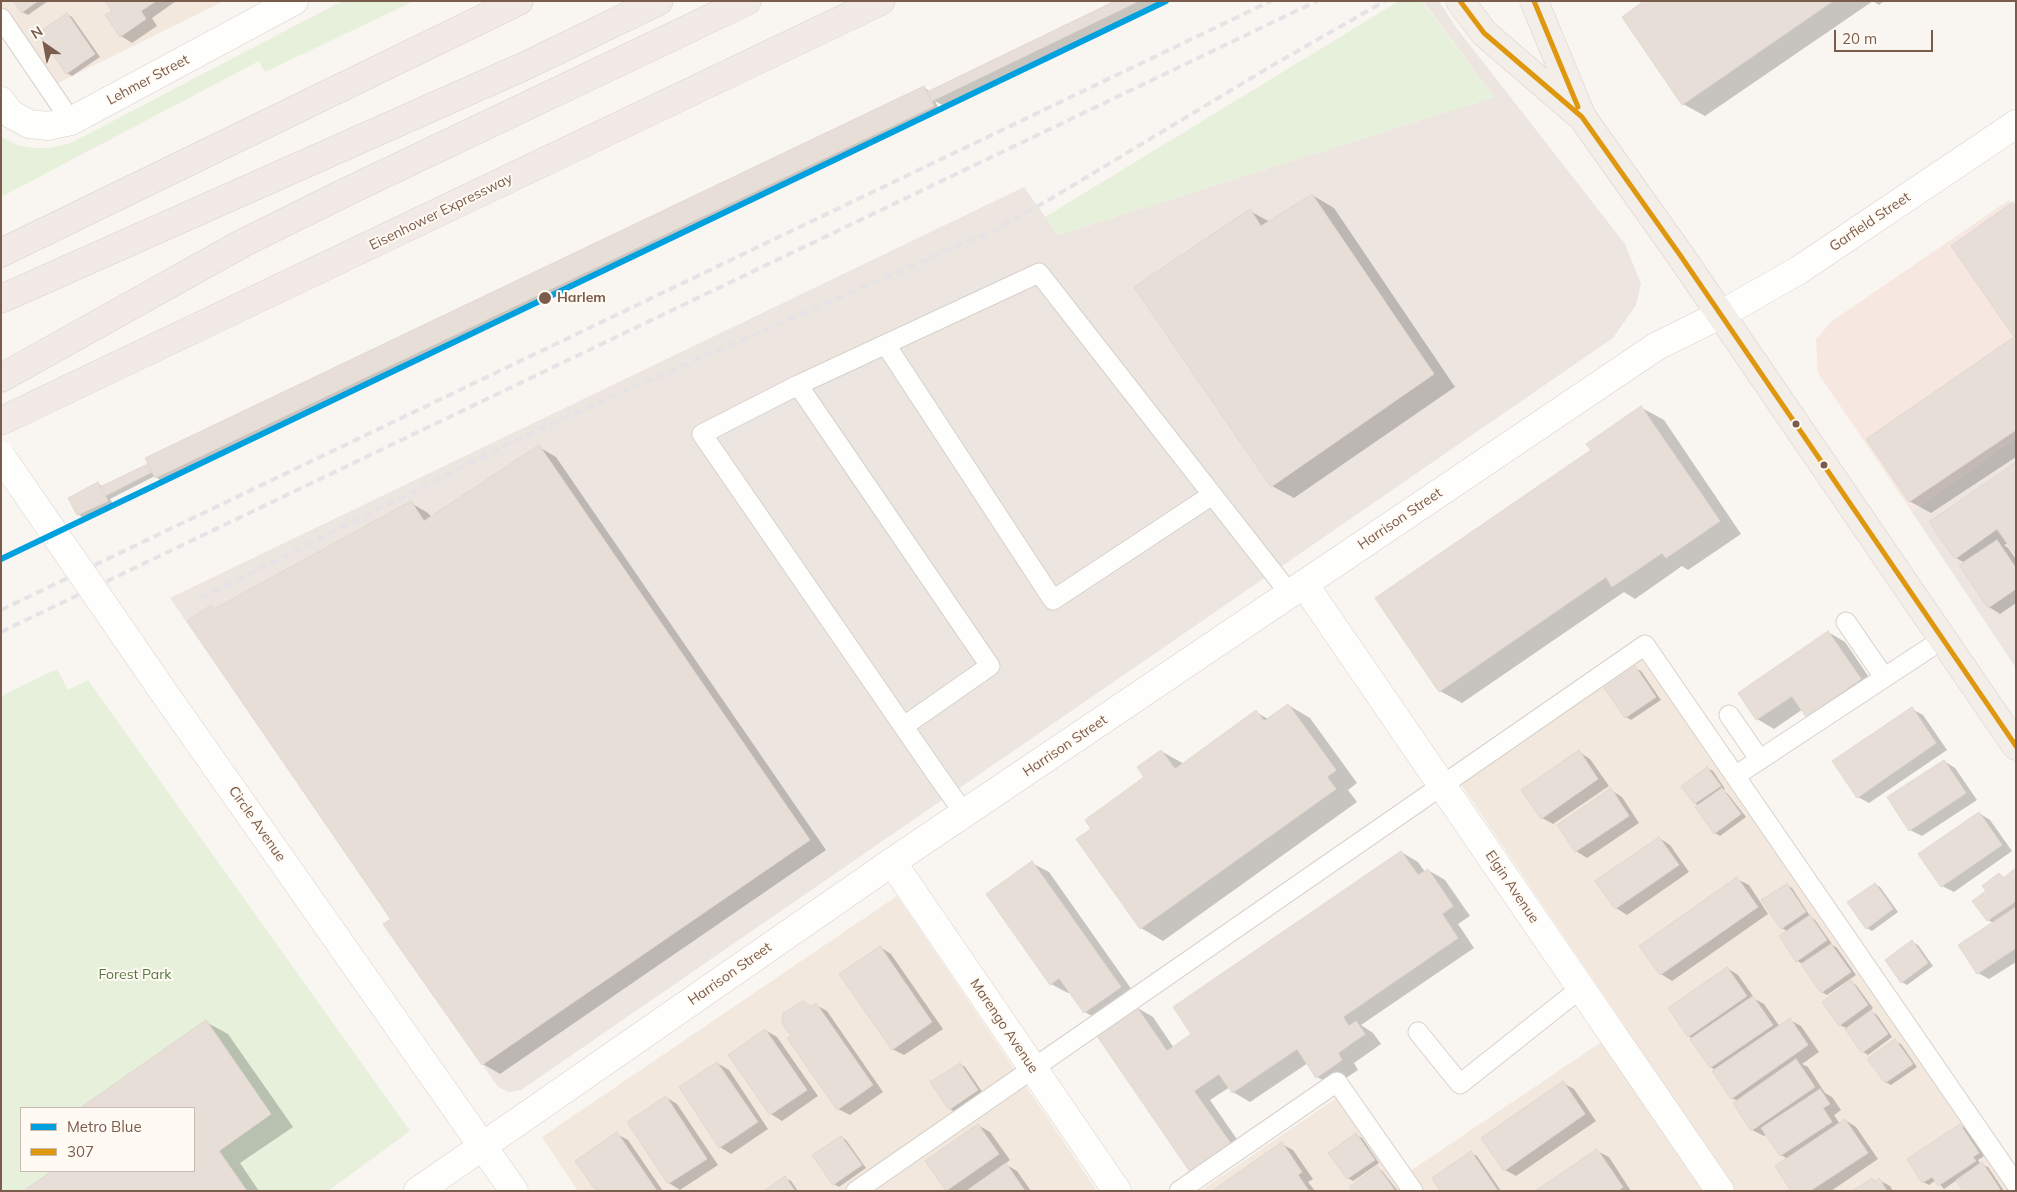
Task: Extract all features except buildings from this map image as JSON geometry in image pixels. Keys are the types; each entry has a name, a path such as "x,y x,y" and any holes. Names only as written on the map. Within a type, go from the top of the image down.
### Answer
{"highway":[{"path":"1,253 519,1"},
{"path":"1,299 527,65 659,1"},
{"path":"1,378 243,243 747,1"},
{"name":"Eisenhower Expressway","path":"1,421 881,1"}],"main road":[{"path":"1460,1 1484,33 1582,117"},
{"path":"1534,1 1582,117 1680,255 2016,746"}],"street":[{"name":"Lehmer Street","path":"1,101 11,114 29,124 48,126 71,121 294,1"},
{"name":"Garfield Street","path":"1720,314 1799,270 2016,124"},
{"name":"Harrison Street","path":"418,1191 892,862 1657,346 1720,314"},
{"name":"Circle Avenue","path":"1,456 165,694 514,1191"},
{"name":"Elgin Avenue","path":"1297,589 1442,786 1720,1191"},
{"name":"Marengo Avenue","path":"892,862 1117,1191"}],"lane":[{"path":"1,18 71,121"},
{"path":"964,813 702,434 798,385 1039,273 1212,495 1297,589"},
{"path":"886,344 1053,600 1212,495"},
{"path":"798,385 990,666 904,726"},
{"path":"1846,622 1884,677"},
{"path":"1735,776 1942,639"},
{"path":"856,1191 1645,645 2016,1184"},
{"path":"1729,715 1760,760"},
{"path":"1418,1032 1460,1084 1581,988"},
{"path":"1179,1191 1337,1082 1413,1191"}],"shaded area":[{"path":"1,1 224,1 50,87 1,15"},
{"path":"1423,1 1439,1 1455,26 1625,244 1641,284 1636,305 1613,338 521,1090 509,1092 498,1087 383,924 390,919 170,598 1024,187 1058,235 1494,97"},
{"path":"2009,200 2016,210 2016,438 1912,512 1818,373 1816,339 1832,321"},
{"path":"2016,438 2016,668 1912,512"},
{"path":"1651,650 2016,1191 1200,1191 1345,1092 1403,1176 1625,1026 1458,780"},
{"path":"897,896 1097,1191 578,1191 542,1137"}],"green space":[{"path":"342,1 414,1 265,72 259,61 1,197 1,137 20,146 35,148 50,148 71,143"},
{"path":"1399,1 1422,1 1494,97 1058,235 1045,217"},
{"name":"Forest Park","path":"57,669 68,690 88,680 410,1131 328,1191 1,1191 1,696"}],"railway":[{"path":"1,610 1271,1"},
{"path":"1,632 1317,1"},
{"path":"201,598 508,444 992,231 1047,201 1273,65 1385,1"}],"metro line":[{"name":"Blue","path":"1,559 1166,1"}],"transit line":[{"name":"307","path":"1460,1 1484,33 1582,117 1680,255 2016,746"},
{"name":"307","path":"1534,1 1578,107"}],"place":[{"name":"Harlem","path":"545,298"}]}
